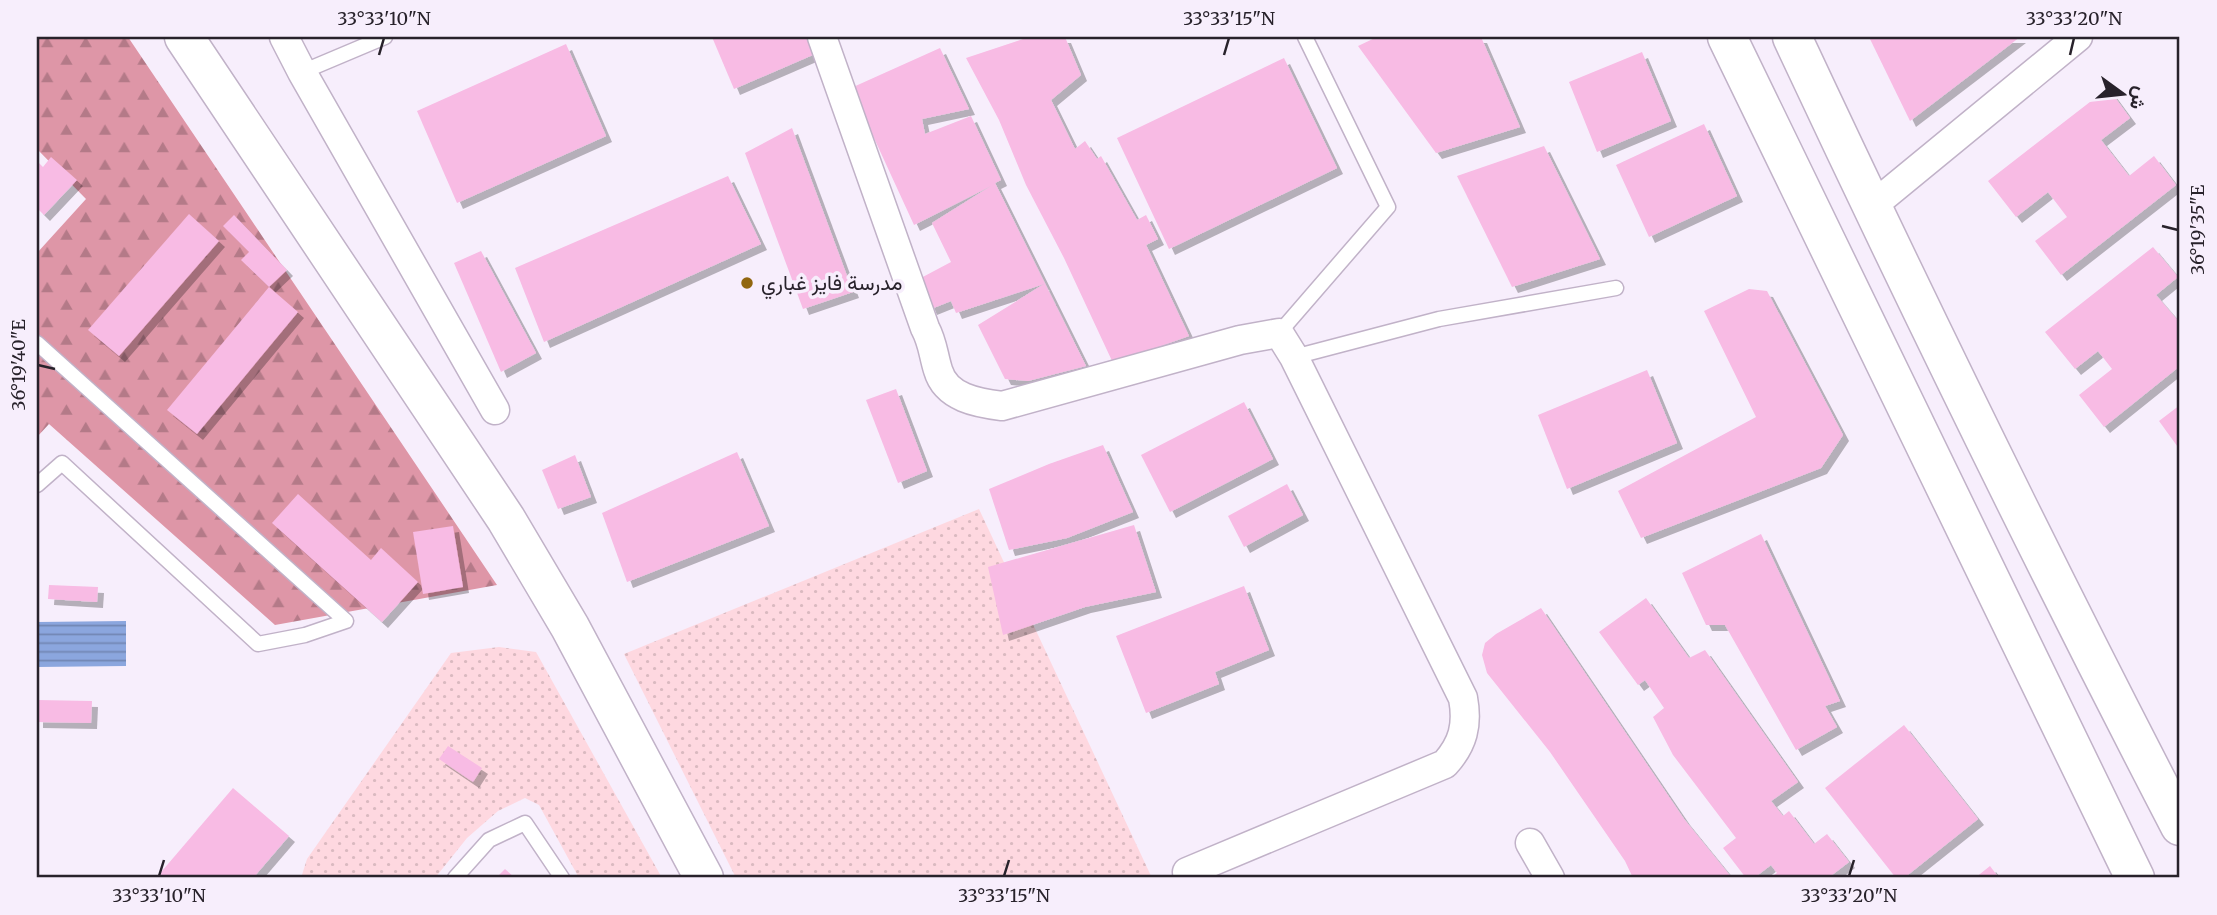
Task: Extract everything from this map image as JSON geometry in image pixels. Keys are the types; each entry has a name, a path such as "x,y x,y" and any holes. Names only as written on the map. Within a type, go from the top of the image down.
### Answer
{"main road":[{"path":"184,37 506,519 570,627 704,878"},
{"path":"1727,37 2136,878"},
{"path":"1792,37 1871,207 2180,826"},
{"path":"2061,727 2115,699"}],"street":[{"path":"285,37 302,72 495,410"},
{"path":"822,37 932,341 939,373 953,392 971,402 1002,406 1240,340 1279,333 1294,357 1462,698 1465,709 1464,732 1460,744 1445,764 1187,872"},
{"path":"1871,207 2078,37"},
{"path":"1530,843 1550,878"}],"lane":[{"path":"302,72 385,37"},
{"path":"1279,333 1388,206 1306,37"},
{"path":"1294,357 1439,319 1616,288"},
{"path":"37,342 346,621 305,635 258,644 62,463 37,485"},
{"path":"455,878 489,840 525,823 562,878"}],"shaded area":[{"path":"979,509 1152,878 736,878 624,654"},
{"path":"499,647 536,652 662,878 579,878 539,805 525,798 498,811 467,838 435,878 301,878 307,859 451,653"}],"green space":[{"path":"37,37 128,37 497,585 275,625 49,424 37,437 37,253 86,199 37,149"}],"water":[{"path":"126,621 126,666 37,667 37,622"}],"building":[{"path":"712,37 816,37 822,51 734,89"},
{"path":"1029,37 1065,37 1081,75 1051,100 1075,149 1085,141 1097,159 1101,156 1137,220 1146,215 1158,239 1146,245 1189,336 1113,363 1026,185 999,120 966,58"},
{"path":"1377,37 1481,37 1520,127 1436,153 1358,46"},
{"path":"1869,37 2020,37 1910,121"},
{"path":"566,44 606,136 457,203 417,111"},
{"path":"940,48 969,109 922,119 925,134 971,116 1001,180 995,183 1086,366 1028,381 1005,379 978,325 1044,284 956,313 951,301 931,309 919,279 951,262 932,223 991,186 914,225 851,88"},
{"path":"1642,52 1671,121 1597,152 1569,82"},
{"path":"1284,58 1337,168 1169,249 1117,138"},
{"path":"2108,88 2130,118 2101,140 2129,176 2154,156 2176,185 2061,275 2035,241 2067,217 2048,192 2016,217 1988,181"},
{"path":"1704,124 1737,196 1649,237 1616,165"},
{"path":"792,128 853,292 803,309 745,153"},
{"path":"1544,146 1600,259 1512,287 1457,176"},
{"path":"51,157 77,180 44,215 37,208 37,161 43,167"},
{"path":"728,176 761,244 544,342 515,268"},
{"path":"189,214 219,241 119,356 88,330"},
{"path":"234,215 287,270 269,287 241,260 249,252 223,226"},
{"path":"2153,247 2178,277 2156,295 2180,323 2180,366 2104,427 2079,395 2112,369 2098,351 2075,369 2045,332"},
{"path":"481,251 536,353 501,372 454,263"},
{"path":"269,287 298,312 197,434 167,410"},
{"path":"1749,289 1767,291 1843,435 1821,468 1641,538 1618,491 1756,417 1704,311"},
{"path":"1647,370 1677,443 1567,489 1538,415"},
{"path":"896,389 927,471 898,483 866,400"},
{"path":"1244,402 1273,459 1170,512 1141,455"},
{"path":"2180,405 2180,450 2159,421"},
{"path":"1103,445 1133,512 1067,538 1009,550 989,489"},
{"path":"737,452 769,526 627,582 602,513"},
{"path":"575,455 591,497 558,509 542,470"},
{"path":"1287,484 1303,515 1244,547 1228,516"},
{"path":"298,494 371,560 381,548 418,582 382,622 272,523"},
{"path":"1134,525 1156,592 1085,607 1003,635 988,567"},
{"path":"453,526 463,587 423,594 413,532"},
{"path":"1761,534 1840,701 1825,706 1837,727 1796,750 1725,625 1706,625 1682,573"},
{"path":"49,585 98,587 97,602 48,599"},
{"path":"1244,586 1269,650 1215,672 1219,684 1146,713 1116,636"},
{"path":"1646,598 1689,658 1705,650 1798,782 1771,801 1783,816 1789,811 1814,844 1827,834 1849,862 1828,878 1770,878 1777,873 1771,865 1754,878 1746,878 1723,848 1736,838 1673,755 1653,717 1664,708 1645,680 1638,685 1599,632"},
{"path":"1541,608 1684,819 1732,878 1633,878 1625,861 1550,752 1487,673 1482,655 1485,643"},
{"path":"37,700 92,701 91,723 37,722"},
{"path":"1904,725 1978,819 1904,878 1896,878 1825,788"},
{"path":"448,746 482,768 473,782 439,759"},
{"path":"233,788 289,836 253,878 156,878"},
{"path":"1990,866 1999,878 1975,878"},
{"path":"505,869 515,878 496,878"}],"place":[{"name":"مدرسة فايز غباري","path":"747,283"}]}
